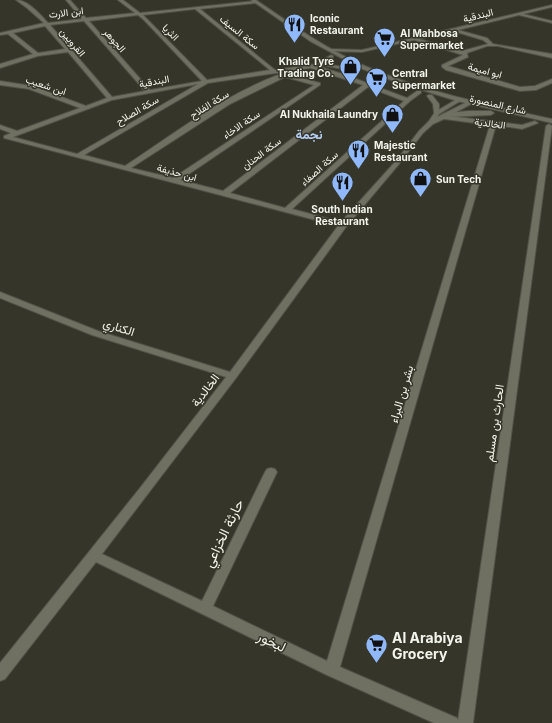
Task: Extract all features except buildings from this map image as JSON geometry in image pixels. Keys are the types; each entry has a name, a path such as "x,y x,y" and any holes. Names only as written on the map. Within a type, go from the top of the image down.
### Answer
{"street":[{"name":"القرويين","path":"18,0 29,7 46,24 111,100"},
{"name":"الجوهر","path":"68,0 148,91"},
{"name":"الثريا","path":"120,0 146,19 206,82"},
{"name":"ابن الارت","path":"0,34 46,24 84,19 254,1"},
{"name":"شارع المنصورة","path":"254,1 312,40 349,61 398,81 469,103 551,124"},
{"name":"البندقية","path":"349,61 351,56 362,51 552,6"},
{"name":"سكة السيف","path":"196,8 273,70"},
{"path":"517,15 552,22"},
{"path":"455,30 485,39 492,45"},
{"path":"9,32 37,55"},
{"name":"ابو اميمة","path":"414,39 462,53 492,45 504,45 552,56"},
{"name":"شارع المنصورة","path":"312,40 312,43 330,57 353,69 462,106 492,119 551,124"},
{"path":"0,66 37,55 68,50"},
{"name":"البندقية","path":"330,50 362,51"},
{"name":"ابو اميمة","path":"462,53 466,56 446,64 444,67 520,89 536,88 552,82"},
{"name":"البندقية","path":"317,65 330,57"},
{"name":"البندقية","path":"3,138 85,108 148,91 273,70 317,65 353,69"},
{"path":"309,66 341,75 408,100"},
{"name":"سكة الفلاح","path":"126,168 228,102 257,86 309,66"},
{"name":"سكة الاخاء","path":"174,181 318,84 284,75"},
{"name":"سكة الصلاح","path":"78,156 206,82"},
{"name":"ابن شعيب","path":"0,83 30,87 85,108"},
{"name":"سكة الحنان","path":"224,194 367,85"},
{"name":"سكة الصفاء","path":"286,210 408,100 419,92"},
{"path":"430,96 436,104 437,113"},
{"name":"الخالدية","path":"431,123 437,113 459,100"},
{"name":"الخالدية","path":"0,674 95,556 232,376 343,225 397,164 421,132 431,123 469,103"},
{"path":"446,116 468,113 492,119"},
{"name":"الخالدية","path":"446,116 492,119 522,127 535,123"},
{"name":"بشر بن البراء","path":"332,670 492,119"},
{"name":"الحارث بن مسلم","path":"465,723 551,124"},
{"path":"0,127 18,133"},
{"name":"ابن حذيفة","path":"3,138 126,168 343,225"},
{"name":"الكناري","path":"0,296 95,333 232,376"},
{"name":"حارثة الخزاعي","path":"205,609 271,472"},
{"name":"لبخور","path":"95,556 332,670 451,723"}],"place":[{"name":"Iconic Restaurant","path":"294,44"},
{"name":"Al Mahbosa Supermarket","path":"384,58"},
{"name":"Khalid Tyre Trading Co.","path":"350,86"},
{"name":"Central Supermarket","path":"376,98"},
{"name":"Al Nukhaila Laundry","path":"393,134"},
{"name":"Majestic Restaurant","path":"358,170"},
{"name":"Sun Tech","path":"420,198"},
{"name":"South Indian Restaurant","path":"342,202"},
{"name":"Al Arabiya Grocery","path":"377,664"}],"district":[{"name":"نجمة","path":"309,134"}]}
